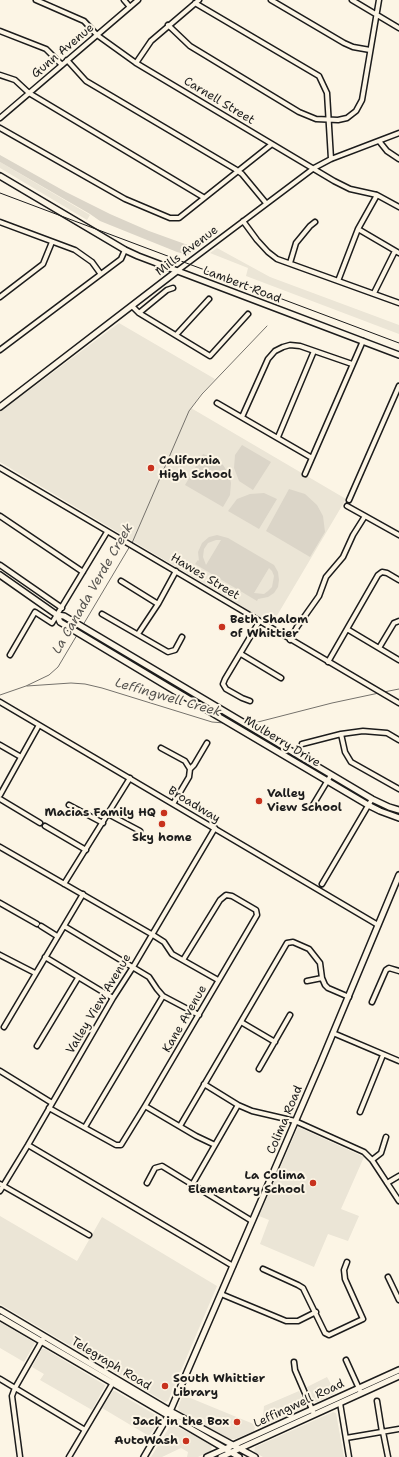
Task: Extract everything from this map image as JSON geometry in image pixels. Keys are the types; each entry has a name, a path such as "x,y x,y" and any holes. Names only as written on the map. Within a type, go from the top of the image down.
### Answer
{"main road":[{"name":"Lambert Road","path":"0,176 125,250 399,355"},
{"name":"Mills Avenue","path":"0,407 177,271"},
{"name":"Mulberry Drive","path":"0,575 57,615 64,616 82,626 372,799 399,810"},
{"name":"Mulberry Drive","path":"57,615 60,622 161,683 368,805 399,818"},
{"path":"161,683 170,685 184,693 190,691"},
{"name":"Colima Road","path":"144,1457 169,1414 349,997 378,925 397,884 399,875"},
{"name":"Telegraph Road","path":"0,1310 43,1339 169,1414 203,1437 239,1457"},
{"name":"Telegraph Road","path":"0,1317 43,1339"},
{"name":"Leffingwell Road","path":"221,1457 313,1412 340,1403 399,1370"},
{"name":"Leffingwell Road","path":"208,1457 360,1391 399,1376"},
{"name":"Telegraph Road","path":"169,1414 256,1457"},
{"path":"203,1437 214,1446 213,1452 208,1457"},
{"path":"256,1457 251,1453 250,1449 252,1445 260,1439"}],"street":[{"name":"Carnell Street","path":"36,0 84,21 97,35 136,64 350,189 376,196 399,206"},
{"path":"124,0 130,7"},
{"name":"Gunn Avenue","path":"0,118 138,0"},
{"path":"271,0 344,44 370,50"},
{"path":"352,0 399,28"},
{"path":"168,25 190,46 299,112 316,119 330,120 347,118 356,111 362,100 379,0"},
{"path":"136,64 151,42 168,25 197,2 319,76 328,93 331,159"},
{"path":"0,30 46,49 62,65"},
{"path":"67,60 86,81 229,165 250,184 266,203"},
{"path":"0,75 15,80 29,93 203,198"},
{"path":"0,128 125,199 170,218 179,218 272,144"},
{"name":"Mills Avenue","path":"177,271 314,168 331,159 399,133"},
{"path":"380,141 387,151 399,159"},
{"path":"338,281 358,229 376,196"},
{"path":"243,221 256,240 277,259 399,303"},
{"path":"290,263 296,243 315,222"},
{"path":"0,223 75,250 92,262 100,273"},
{"path":"358,229 397,252 374,293"},
{"path":"0,297 43,264 52,242"},
{"path":"0,350 121,258 125,250"},
{"path":"139,313 167,290 173,288"},
{"path":"176,335 209,299"},
{"path":"132,306 139,313 210,356 248,314"},
{"path":"305,474 363,341"},
{"path":"242,417 268,359 275,351 283,347 290,345 300,346 352,364"},
{"path":"278,437 314,351"},
{"path":"350,500 399,386"},
{"path":"217,403 312,458"},
{"name":"Hawes Street","path":"0,468 176,571 259,622 399,703"},
{"path":"347,506 399,535"},
{"path":"0,516 83,572"},
{"path":"290,640 297,627 319,596 326,577 342,557 365,516"},
{"path":"10,655 35,612 52,623 108,532"},
{"path":"0,565 62,608"},
{"path":"138,634 158,604 176,571"},
{"path":"328,662 378,575 382,572 387,573 399,580"},
{"path":"121,581 158,604"},
{"path":"102,614 168,652 175,650 182,637"},
{"path":"379,648 394,623 399,621"},
{"path":"250,701 226,689 223,684 225,678 241,654 259,622"},
{"path":"347,629 399,660"},
{"path":"241,654 282,678"},
{"name":"Broadway","path":"0,702 378,925"},
{"path":"0,795 39,725"},
{"path":"302,744 341,734 363,731 387,733 399,740"},
{"path":"341,734 346,752 351,762 399,789"},
{"path":"173,804 189,777 190,769 207,743"},
{"path":"0,745 21,757"},
{"path":"161,748 185,761 190,769"},
{"path":"313,805 331,775"},
{"path":"64,884 130,778"},
{"path":"0,799 40,823"},
{"path":"322,884 372,799"},
{"path":"69,805 103,823"},
{"path":"108,814 140,831"},
{"path":"45,826 86,850"},
{"name":"Valley View Avenue","path":"0,1190 1,1185 28,1145 113,998 134,967 215,828"},
{"path":"0,846 153,935 164,942 172,954 218,980"},
{"path":"4,1027 83,894"},
{"name":"Kane Avenue","path":"85,1127 116,1145 121,1145 257,915 256,910 232,896 226,895 220,900 183,960"},
{"path":"0,903 57,936"},
{"path":"64,926 134,967 149,977 163,996 199,1015"},
{"path":"180,1126 287,943 293,942 309,949 320,963 322,978 325,985 328,988 349,997"},
{"path":"0,955 35,973"},
{"path":"45,957 113,998"},
{"path":"372,1002 386,970 389,968 399,971"},
{"path":"37,1046 78,978"},
{"path":"307,981 322,978"},
{"path":"49,1108 85,1127 163,996"},
{"path":"259,1069 290,1015"},
{"path":"241,1022 275,1042"},
{"path":"333,1033 399,1061"},
{"path":"360,1112 383,1055"},
{"path":"0,1071 52,1103"},
{"path":"204,1084 238,1105 252,1111 295,1121 364,1152 372,1160 399,1201"},
{"path":"192,1185 238,1105"},
{"path":"145,1106 196,1136 215,1145"},
{"path":"372,1160 381,1152 386,1137"},
{"path":"28,1145 233,1266"},
{"path":"147,1183 155,1168 162,1166 252,1221"},
{"path":"387,1183 399,1176"},
{"path":"1,1185 89,1235"},
{"path":"263,1269 303,1288 316,1312 325,1334 329,1335 363,1320 345,1279 344,1270 347,1262"},
{"path":"388,1277 399,1300"},
{"path":"221,1294 286,1321 298,1321 316,1312"},
{"path":"20,1457 12,1396 43,1339"},
{"path":"346,1360 360,1391"},
{"path":"294,1362 295,1370 313,1412"},
{"path":"0,1379 85,1430"},
{"path":"69,1457 114,1381"},
{"path":"377,1401 388,1457"},
{"path":"340,1403 349,1457"},
{"path":"346,1438 399,1430"}],"shaded area":[{"path":"0,155 66,192 110,214 149,231 196,248 188,255 177,252 100,221 0,162"},
{"path":"0,162 90,215 87,220 0,168"},
{"path":"217,248 270,277 399,325 399,334 246,276 248,268 210,253"},
{"name":"California High School","path":"119,323 215,379 200,395 191,408 346,499 272,624 0,462 0,412"},
{"path":"242,445 271,462 253,490 239,481 234,468 235,455"},
{"path":"203,454 211,457 223,465 229,474 231,483 230,495 223,507 185,485"},
{"path":"289,489 305,494 317,505 323,516 325,532 310,557 266,531"},
{"path":"264,493 277,499 259,529 228,511 237,499 250,494"},
{"path":"217,535 228,538 274,565 278,572 279,580 278,587 274,593 268,597 258,599 257,601 195,564 198,560 199,561 198,552 202,543 209,537","holes":["221,540 206,565 203,557 204,549 208,543","269,568 274,576 272,587 264,594 254,593"]},
{"name":"La Colima Elementary School","path":"298,1127 364,1157 341,1209 359,1216 348,1241 328,1234 314,1267 260,1244 269,1220 259,1216"},
{"path":"0,1216 77,1261 102,1217 217,1286 168,1401 165,1402 0,1304"},
{"path":"0,1322 35,1343 24,1362 0,1348"},
{"path":"42,1349 45,1349 105,1385 92,1410 40,1380 44,1374 32,1367"},
{"path":"327,1377 336,1393 314,1402 307,1387"},
{"path":"113,1391 159,1417 159,1421 149,1436 102,1408"},
{"path":"299,1391 305,1404 304,1408 262,1427 264,1406"},
{"path":"183,1395 256,1425 254,1431 235,1439 230,1439 179,1411 178,1407"},
{"path":"333,1412 336,1413 344,1457 263,1457 254,1452 255,1447"},
{"path":"173,1425 212,1444 211,1451 198,1457 187,1457 188,1452 181,1448 162,1457 151,1457 170,1426"}],"waterway":[{"name":"La Canada Verde Creek","path":"132,543 189,411 202,394 267,326"},
{"name":"La Canada Verde Creek","path":"83,625 130,546"},
{"name":"La Canada Verde Creek","path":"0,695 26,686 49,675 58,667 77,635"},
{"name":"Leffingwell Creek","path":"27,686 71,683 85,684 212,722 224,723"},
{"name":"Leffingwell Creek","path":"384,692 399,689"},
{"name":"Leffingwell Creek","path":"247,723 254,723 332,703 379,693"},
{"name":"Leffingwell Creek","path":"233,723 240,723"}],"railway":[{"path":"0,193 399,343"}],"place":[{"name":"California High School","path":"151,468"},
{"name":"Beth Shalom of Whittier","path":"222,627"},
{"name":"Valley View School","path":"259,801"},
{"name":"Macias Family HQ","path":"164,813"},
{"name":"Sky home","path":"162,824"},
{"name":"La Colima Elementary School","path":"313,1183"},
{"name":"South Whittier Library","path":"165,1386"},
{"name":"Jack in the Box","path":"237,1422"},
{"name":"AutoWash","path":"186,1441"}]}
